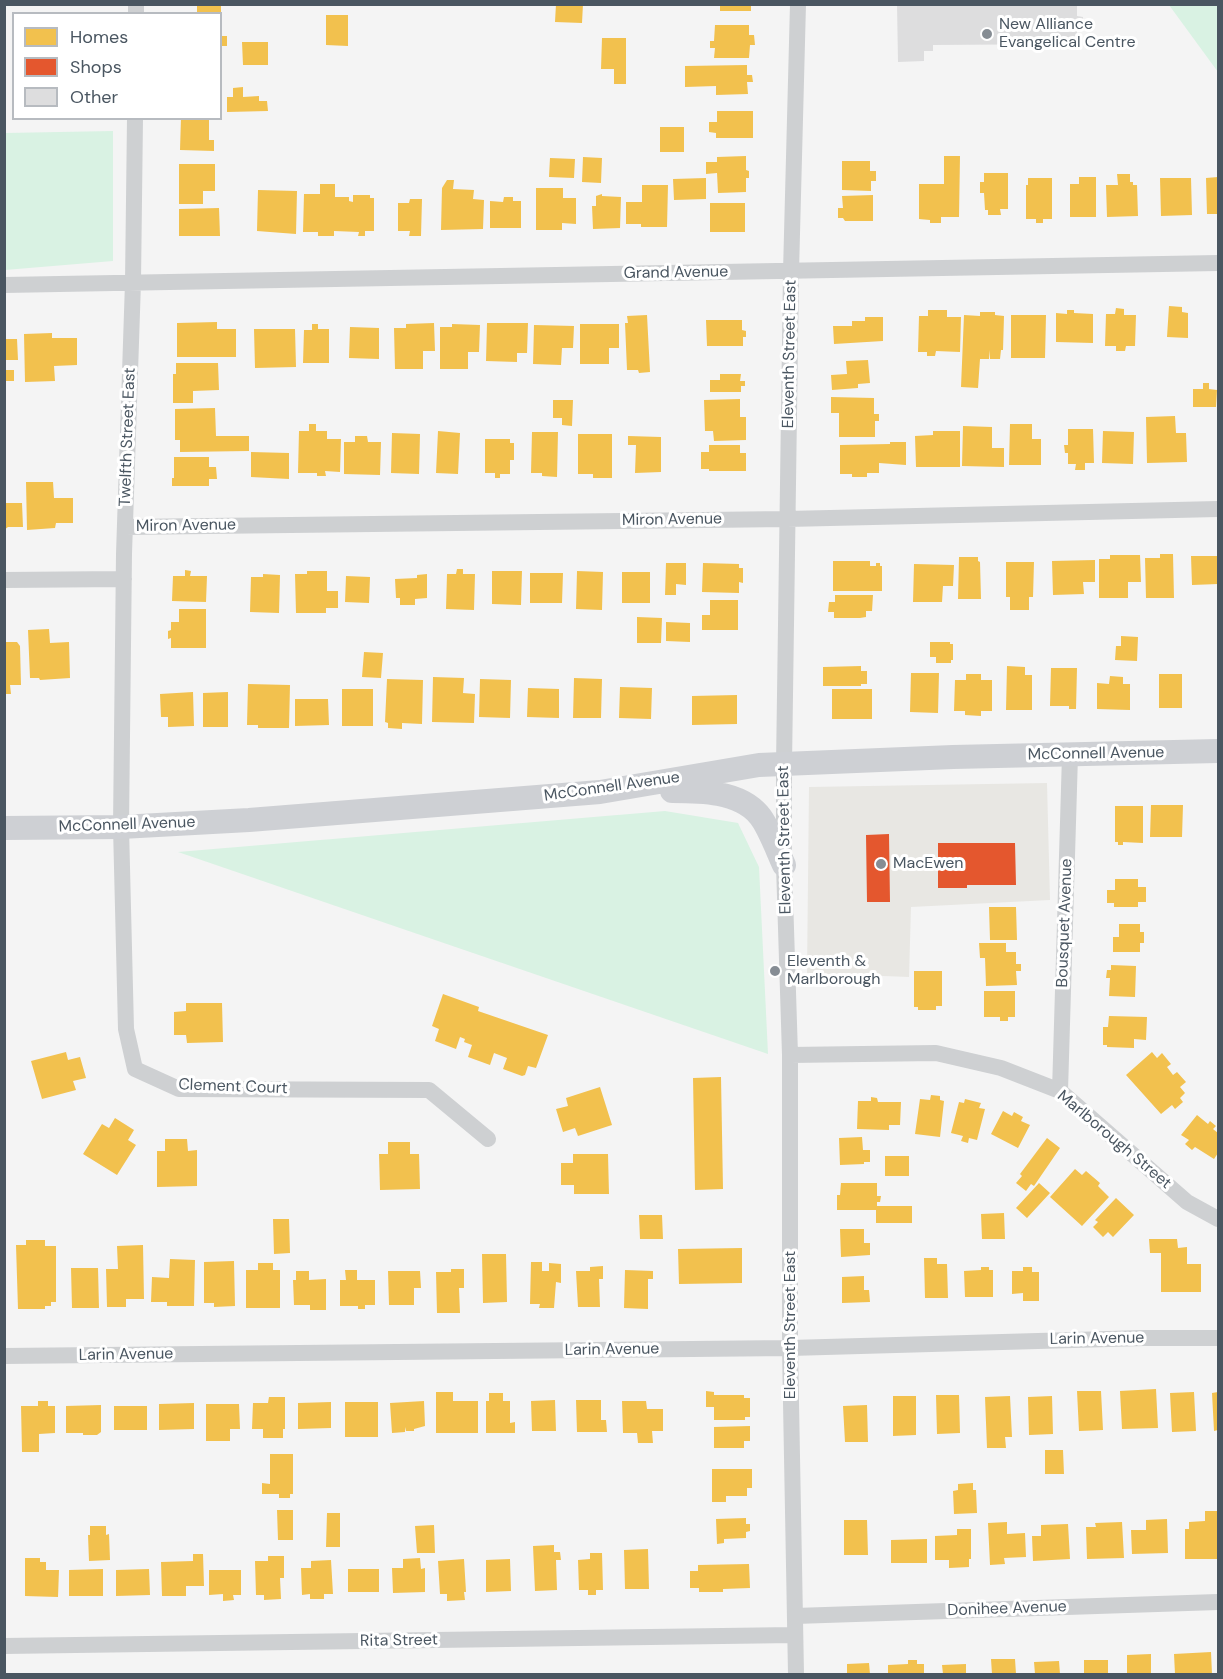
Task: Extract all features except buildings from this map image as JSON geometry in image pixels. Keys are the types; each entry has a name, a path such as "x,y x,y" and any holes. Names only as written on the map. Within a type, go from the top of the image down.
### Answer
{"main road":[{"name":"McConnell Avenue","path":"4,828 121,827 249,820 600,792 759,765 953,757 1218,751"},
{"path":"600,792 702,791 738,799 759,815 784,865"}],"street":[{"name":"Eleventh Street East","path":"796,1674 790,1348 790,1055 784,865 784,765 791,272 798,4"},
{"name":"Twelfth Street East","path":"121,827 125,527 133,282 135,120"},
{"name":"Grand Avenue","path":"4,285 1218,263"},
{"name":"Miron Avenue","path":"125,527 787,519 1218,509"},
{"path":"4,580 124,579"},
{"name":"Bousquet Avenue","path":"1060,1091 1070,755"},
{"name":"Clement Court","path":"121,827 126,1029 135,1069 179,1089 429,1090 488,1138"},
{"name":"Marlborough Street","path":"790,1055 936,1053 1001,1068 1060,1091 1187,1202 1218,1219"},
{"name":"Larin Avenue","path":"4,1356 790,1348 1218,1338"},
{"name":"Donihee Avenue","path":"795,1616 1218,1602"},
{"name":"Rita Street","path":"4,1646 794,1635"}],"shaded area":[{"path":"1047,783 1050,900 911,907 909,977 807,973 809,787"}],"green space":[{"path":"1169,5 1218,5 1218,72"},
{"path":"113,131 113,261 5,270 5,133"},
{"path":"665,811 738,823 759,867 768,1054 178,852"}],"place":[{"name":"New Alliance Evangelical Centre","path":"987,34"},
{"name":"MacEwen","path":"881,864"},
{"name":"Eleventh & Marlborough","path":"775,971"}]}
